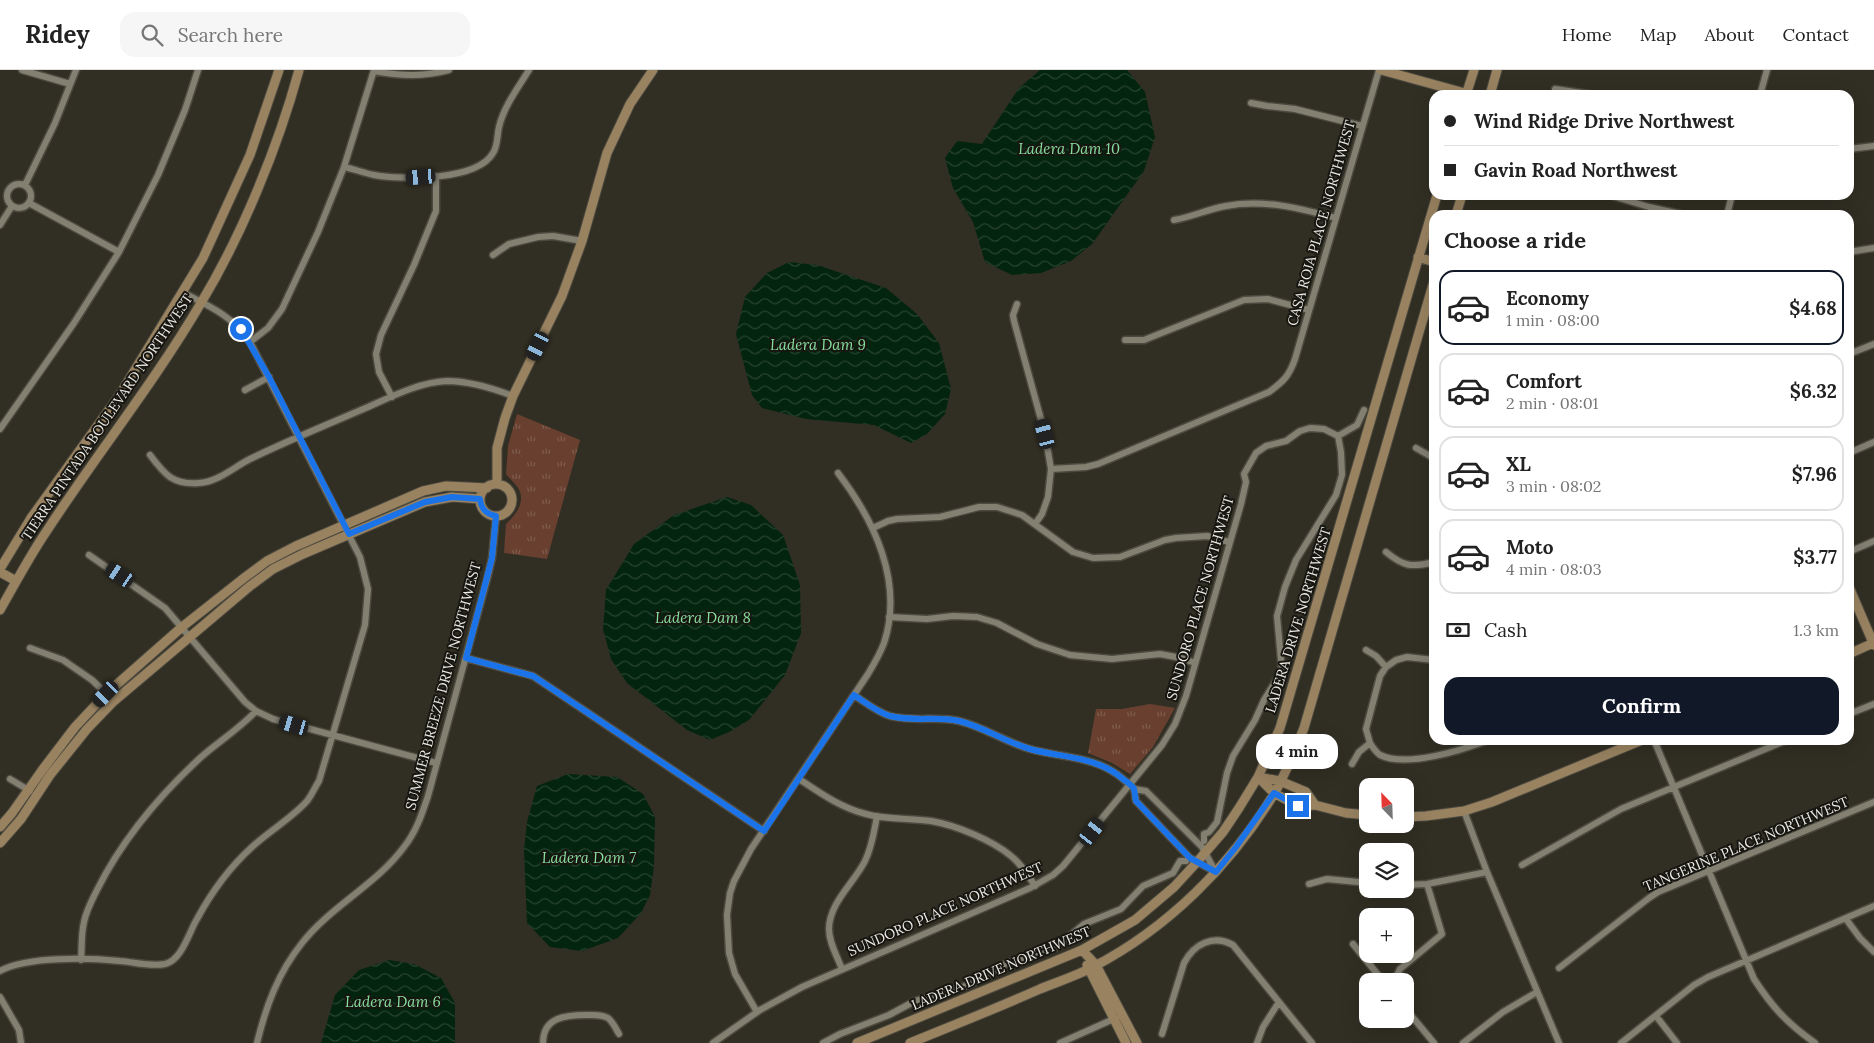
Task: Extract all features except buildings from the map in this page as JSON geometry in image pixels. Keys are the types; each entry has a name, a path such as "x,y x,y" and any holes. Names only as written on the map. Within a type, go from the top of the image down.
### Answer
{"main road":[{"name":"TIERRA PINTADA BOULEVARD NORTHWEST","path":"0,571 31,518 119,396 203,258 250,155 279,70"},
{"name":"TIERRA PINTADA BOULEVARD NORTHWEST","path":"0,610 46,532 152,380 202,302 256,190 286,114 299,70"},
{"path":"497,484 497,448 513,396 562,296 582,241 607,153 630,104 653,70"},
{"path":"1380,70 1454,90"},
{"path":"1470,90 1474,70"},
{"path":"1491,90 1497,70"},
{"name":"LADERA DRIVE NORTHWEST","path":"857,1043 1082,950 1135,920 1174,887 1223,832 1258,777 1280,728 1429,220"},
{"path":"1418,258 1429,261"},
{"path":"910,1043 1092,967 1121,951 1172,914 1196,893 1236,847 1274,793 1304,728 1429,298"},
{"path":"497,484 508,490 512,501 508,511 496,516 482,508 480,499 482,492 497,484"},
{"path":"0,827 75,726 106,694 182,627 267,561 423,491 446,486 487,488"},
{"path":"0,843 21,819 50,775 87,729 114,702 190,636 273,569 303,554 425,502 452,497 480,499"},
{"path":"0,571 16,581"},
{"path":"0,590 9,595"},
{"path":"1854,598 1874,644 1854,652"},
{"path":"1414,817 1464,811 1492,802 1630,745"},
{"path":"1258,777 1280,781 1306,792 1315,805"},
{"path":"1258,777 1274,793 1298,806 1315,805 1359,814"},
{"path":"1082,950 1137,1043"},
{"path":"1092,967 1126,1043"}],"street":[{"path":"22,70 70,84"},
{"path":"25,185 55,123 76,70"},
{"path":"0,429 74,323 119,252 158,175 185,110 198,70"},
{"path":"250,342 268,328 282,309 318,232 344,167 374,70 400,76 417,76 449,70"},
{"path":"344,167 374,175 397,177 436,176 468,171 480,166 494,152 499,126 511,98 529,70"},
{"name":"CASA ROJA PLACE NORTHWEST","path":"1051,469 1086,467 1098,464 1269,392 1283,382 1290,372 1295,359 1380,70"},
{"path":"1761,90 1767,70"},
{"path":"1555,89 1562,90"},
{"path":"1251,102 1295,109 1362,126"},
{"path":"1854,148 1874,146"},
{"path":"392,397 379,372 376,354 381,335 436,211 436,176"},
{"path":"13,185 25,185 30,191 29,203 27,206 19,209 12,206 7,200 7,191 13,185"},
{"path":"0,188 7,191"},
{"path":"1626,200 1662,210"},
{"path":"29,203 119,252"},
{"path":"1174,220 1192,217 1224,206 1246,203 1289,206 1336,218"},
{"path":"0,225 12,206"},
{"path":"493,256 509,244 538,237 553,236 582,241"},
{"path":"1854,251 1874,248"},
{"path":"0,971 19,963 81,960 167,964 178,955 197,918 218,885 251,848 308,800 319,781 365,625 368,590 365,571 345,525 250,342 231,319 182,292"},
{"path":"1125,340 1144,340 1244,300 1268,299 1309,310"},
{"path":"1017,304 1014,312 1014,321 1045,434 1051,469 1048,497 1042,514 1035,524"},
{"path":"1854,352 1874,344"},
{"path":"245,390 269,377"},
{"path":"150,455 164,474 180,482 202,483 214,480 248,460 299,437 392,397 423,386 446,381 483,385 513,396"},
{"path":"1204,841 1204,834 1209,832 1217,822 1227,773 1233,756 1282,671 1277,616 1285,587 1296,560 1336,495 1342,475 1338,436 1357,425 1364,410"},
{"name":"SUNDORO PLACE NORTHWEST","path":"716,1042 756,1012 802,986 1035,886 1053,875 1132,787 1170,733 1181,710 1195,663 1246,482 1244,474 1256,453 1266,446 1286,441 1300,431 1310,428 1324,429 1338,436"},
{"path":"1854,451 1874,442"},
{"path":"1416,448 1429,455"},
{"path":"756,1012 739,984 732,964 728,942 727,915 734,881 751,849 854,695 879,654 886,634 889,617 890,597 887,574 879,542 858,501 838,473"},
{"path":"873,528 897,519 940,518 987,506 1011,510 1022,515 1073,552 1093,558 1120,557 1165,540 1176,538 1207,536 1229,542"},
{"name":"SUMMER BREEZE DRIVE NORTHWEST","path":"257,1043 274,986 302,943 336,908 379,874 404,848 420,822 492,558 496,516"},
{"path":"1854,550 1874,541"},
{"path":"1386,552 1399,562 1410,565 1429,563"},
{"path":"89,555 165,608 245,702 256,711 273,719 436,763"},
{"path":"889,617 927,619 977,616 997,623 1037,644 1070,655 1112,660 1160,654 1195,663"},
{"path":"30,648 63,660 92,680 114,702"},
{"path":"1366,650 1376,656 1386,667"},
{"path":"1429,659 1407,657 1396,660 1386,667 1380,676 1366,729 1370,743 1380,754 1399,759 1447,754 1473,745"},
{"path":"466,658 533,676 764,831"},
{"path":"854,695 875,710 891,716 956,720 973,725 1007,741 1030,749 1092,761 1115,772 1132,787 1146,791 1205,852 1216,872"},
{"path":"1854,712 1874,704"},
{"path":"81,960 82,929 88,910 114,860 134,830 175,782 202,756 246,722 256,711"},
{"path":"1352,764 1359,752 1370,743"},
{"path":"1656,745 1754,979 1779,1014 1793,1027 1816,1043"},
{"path":"1522,864 1621,810 1775,745"},
{"path":"799,778 831,800 855,811 877,816 932,822 960,830 990,842 1012,857 1035,886"},
{"path":"10,779 37,796"},
{"path":"1132,787 1136,801 1190,858 1216,872"},
{"name":"TANGERINE PLACE NORTHWEST","path":"1559,968 1648,898 1874,802"},
{"path":"1464,811 1487,872 1559,1043"},
{"path":"842,969 829,934 830,920 836,906 868,855 877,816"},
{"path":"823,1043 840,1034 889,1015 915,1001 972,984 1007,963 1055,948 1084,924 1117,912 1143,886 1173,873 1180,862 1186,861"},
{"path":"1414,885 1427,884 1487,872"},
{"path":"1309,884 1327,879 1359,882"},
{"path":"1398,973 1400,969 1442,934 1427,884"},
{"path":"1621,1043 1694,985 1708,977 1874,906"},
{"path":"1846,919 1860,938 1874,952"},
{"path":"1162,1034 1184,963 1189,954 1206,942 1216,940 1225,941 1233,945 1312,1043"},
{"path":"1353,944 1377,973"},
{"path":"1463,1043 1503,1012 1537,992"},
{"path":"0,997 19,1030 21,1043"},
{"path":"1257,1043 1263,1028 1279,1002"},
{"path":"543,1043 548,1026 558,1018 572,1014 601,1015 611,1021 619,1034"},
{"path":"1060,1043 1122,1015"},
{"path":"1656,1016 1677,1043"},
{"path":"1414,1019 1434,1043"}],"green space":[{"path":"517,414 580,440 547,559 504,553 506,524 518,510 521,500 519,489 506,474 508,446"},
{"path":"1150,704 1175,708 1153,747 1130,774 1112,763 1088,753 1096,709 1122,709"}],"water":[{"name":"Ladera Dam 10","path":"1040,70 1127,70 1145,92 1155,137 1144,171 1092,244 1071,261 1041,273 1012,275 985,262 973,222 953,188 945,158 957,141 982,144 1019,88"},
{"name":"Ladera Dam 9","path":"789,262 817,265 886,288 917,314 939,343 951,389 945,414 927,434 911,443 874,425 806,419 762,408 752,395 736,334 745,297 767,273"},
{"name":"Ladera Dam 8","path":"727,497 751,505 783,535 800,585 801,633 785,675 749,720 729,732 710,740 687,730 627,683 611,659 603,629 606,590 634,544 674,515"},
{"name":"Ladera Dam 7","path":"568,774 617,777 643,794 655,817 654,866 650,895 641,913 618,938 582,951 550,947 527,923 524,850 527,822 537,786"},
{"name":"Ladera Dam 6","path":"389,960 414,964 441,978 455,1003 455,1043 321,1043 335,995 359,970"}],"route":[{"path":"241,329 269,377 349,534 425,502 452,497 480,499 482,508 496,516 492,558 466,658 533,676 764,831 854,695 875,710 891,716 911,719 956,720 973,725 1007,741 1030,749 1092,761 1102,765 1115,772 1134,789 1136,801 1190,858 1216,872 1274,793 1298,806"}]}
